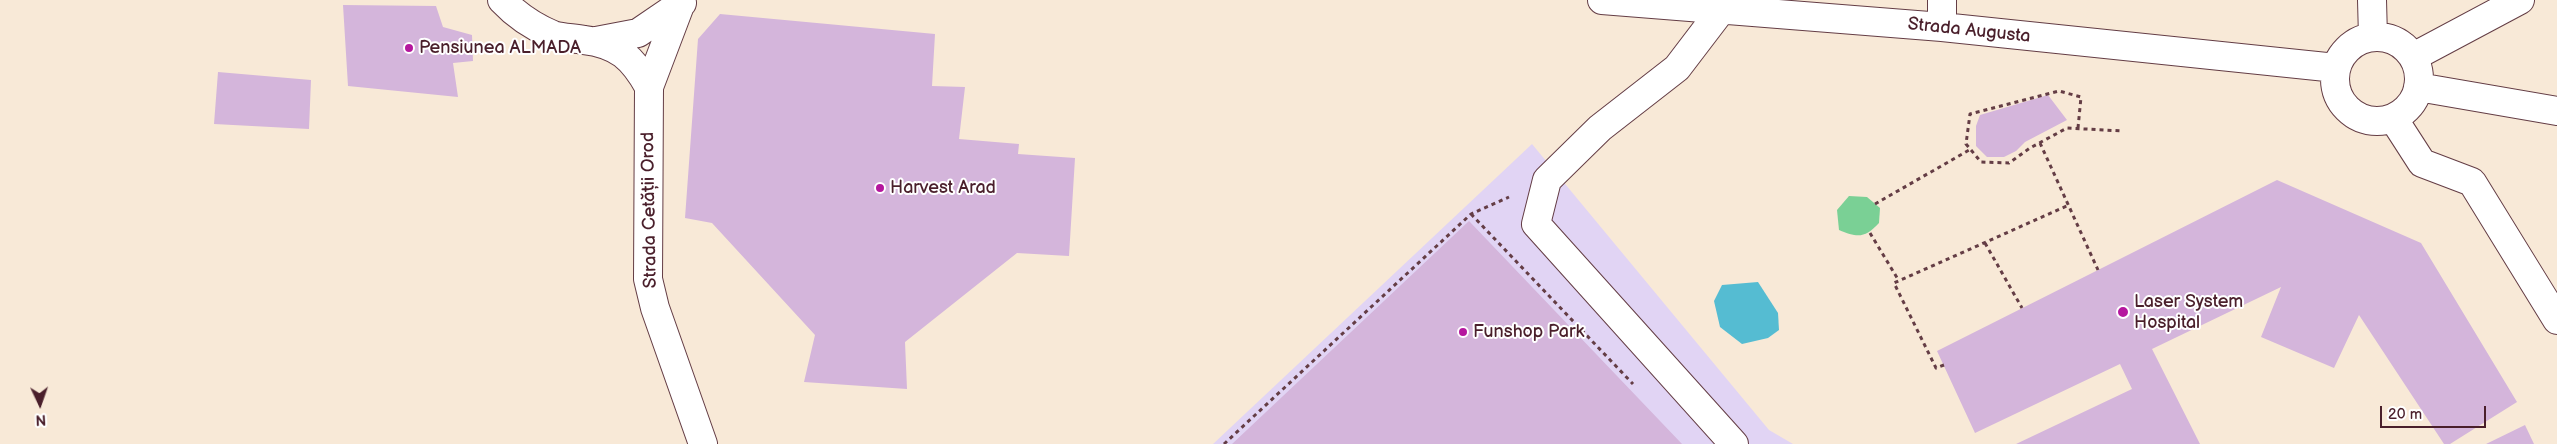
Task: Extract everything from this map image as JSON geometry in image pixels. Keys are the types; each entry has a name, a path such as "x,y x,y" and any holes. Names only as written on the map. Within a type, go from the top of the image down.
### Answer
{"street":[{"name":"Strada Cetății Orod","path":"502,0 516,15 554,35 596,41 628,57 638,68 649,87"},
{"name":"Strada Augusta","path":"1602,0 1942,28 2336,68"},
{"path":"1942,0 1942,28"},
{"path":"2372,0 2373,37"},
{"path":"2413,57 2520,0"},
{"name":"Strada Cetății Orod","path":"596,41 638,33 682,4"},
{"name":"Strada Cetății Orod","path":"682,4 649,87 648,279 655,308 703,444"},
{"path":"1722,10 1677,68 1600,128 1547,180 1536,224 1734,444"},
{"path":"2373,37 2396,41 2413,57 2417,67 2418,87 2410,106 2392,118 2369,120 2349,110 2336,91 2336,68 2341,56 2349,47 2360,40 2373,37"},
{"path":"2418,87 2557,111"},
{"path":"2392,118 2422,163 2472,182 2557,320"}],"path":[{"path":"2078,128 2081,97 2058,92 1970,114 1966,144 1981,162 2009,163 2030,148 2067,128 2123,130"},
{"path":"2040,143 2098,270"},
{"path":"1875,204 1971,149"},
{"path":"1944,364 1936,368 1894,283 2069,205"},
{"path":"1224,444 1471,214 1636,386"},
{"path":"1870,233 1899,281"},
{"path":"1984,243 2022,308"}],"shaded area":[{"path":"1532,144 1769,430 1793,444 1213,444"}],"green space":[{"path":"1849,196 1867,197 1880,208 1879,223 1870,232 1856,235 1839,230 1837,210"}],"water":[{"path":"1758,282 1778,313 1779,330 1768,338 1742,344 1720,327 1714,301 1722,285"}],"building":[{"name":"Pensiunea ALMADA","path":"343,5 436,6 443,27 472,35 473,61 453,63 458,97 348,86"},
{"name":"Harvest Arad","path":"720,14 935,34 932,86 965,87 959,139 1019,144 1018,154 1075,158 1069,256 1017,253 905,342 907,389 804,382 815,335 712,223 685,218 698,39"},
{"path":"218,72 311,80 309,129 214,124"},
{"path":"2048,95 2067,120 2025,142 2016,151 2004,157 1987,157 1976,146 1976,126 1980,115"},
{"name":"Laser System Hospital","path":"2277,180 2421,243 2517,402 2450,444 2444,444 2359,315 2334,368 2261,337 2281,287 2152,349 2200,444 2016,444 2132,389 2120,364 1975,433 1937,351"},
{"name":"Funshop Park","path":"1469,221 1682,444 1232,444"},
{"path":"2525,425 2534,444 2486,444"}],"place":[{"name":"Pensiunea ALMADA","path":"409,48"},
{"name":"Harvest Arad","path":"880,188"},
{"name":"Laser System Hospital","path":"2123,312"},
{"name":"Funshop Park","path":"1463,332"}]}
